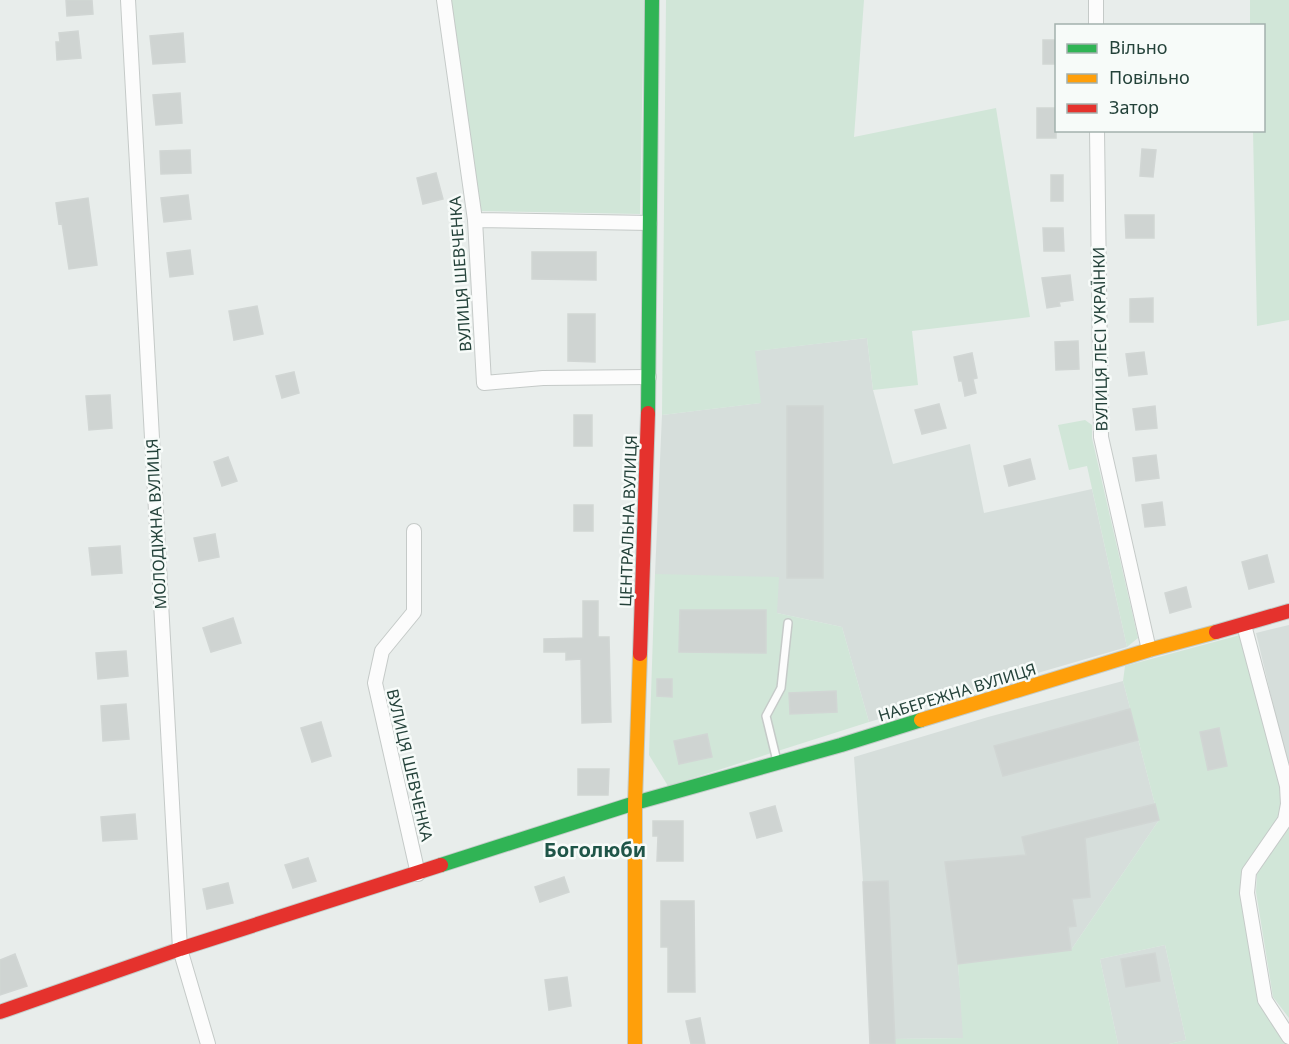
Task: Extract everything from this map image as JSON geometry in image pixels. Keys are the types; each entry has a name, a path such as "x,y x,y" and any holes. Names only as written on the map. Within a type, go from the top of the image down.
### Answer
{"street":[{"name":"МОЛОДІЖНА ВУЛИЦЯ","path":"128,0 180,949 208,1044"},
{"name":"ВУЛИЦЯ ШЕВЧЕНКА","path":"444,0 475,220 484,383 543,378 649,378"},
{"name":"ЦЕНТРАЛЬНА ВУЛИЦЯ","path":"635,1044 635,803 649,378 652,0"},
{"path":"1096,0 1096,24"},
{"name":"ВУЛИЦЯ ЛЕСІ УКРАЇНКИ","path":"1097,132 1101,437 1149,650"},
{"path":"475,220 650,223"},
{"name":"ВУЛИЦЯ ШЕВЧЕНКА","path":"414,531 414,612 382,651 375,683 418,874"},
{"name":"НАБЕРЕЖНА ВУЛИЦЯ","path":"635,803 778,764 1149,650 1289,611"},
{"path":"1244,625 1287,786 1288,804 1285,820 1249,872 1248,893 1265,1000 1289,1037"},
{"path":"0,1012 180,949 635,803"}],"lane":[{"path":"778,764 766,716 781,688 788,623"}],"shaded area":[{"path":"867,338 873,390 893,464 970,444 984,513 1092,489 1127,647 869,722 842,627 777,613 655,574 662,415 760,403 754,351"},
{"path":"1289,625 1289,771 1256,633"},
{"path":"1123,681 1159,820 1071,950 958,964 964,1038 895,1039 895,1044 870,1044 863,882 854,757 988,717"},
{"path":"1165,945 1186,1040 1169,1044 1118,1044 1100,959"}],"green space":[{"path":"450,0 644,0 640,214 480,211"},
{"path":"666,0 864,0 854,137 996,108 1030,317 912,331 918,385 873,390 867,338 755,351 761,403 662,415"},
{"path":"1250,0 1289,0 1289,320 1257,326 1253,132 1265,132 1265,24 1250,24"},
{"path":"1085,420 1092,425 1092,438 1138,638 1127,647 1087,466 1069,470 1058,425"},
{"path":"655,574 779,577 777,613 842,627 869,722 668,786 649,755"},
{"path":"1240,635 1281,787 1283,804 1280,818 1243,869 1259,1002 1286,1044 1169,1044 1186,1040 1165,945 1100,959 1118,1044 895,1044 895,1039 963,1038 958,964 1071,950 1159,820 1123,681 1125,666"},
{"path":"1289,826 1289,1018 1273,997 1256,892 1257,874"}],"building":[{"path":"66,0 92,0 93,14 67,16"},
{"path":"78,31 81,58 57,60 56,42 60,42 59,33"},
{"path":"183,33 185,62 153,64 150,36"},
{"path":"1043,40 1055,40 1055,64 1043,64"},
{"path":"180,93 182,123 156,125 153,95"},
{"path":"1037,108 1055,108 1056,138 1037,138"},
{"path":"1142,149 1156,150 1153,177 1140,176"},
{"path":"190,150 191,173 161,174 160,151"},
{"path":"436,173 443,199 423,204 417,178"},
{"path":"1051,175 1063,175 1063,201 1051,201"},
{"path":"188,195 191,219 164,222 161,198"},
{"path":"88,198 97,265 69,269 62,223 59,224 56,203"},
{"path":"1125,215 1154,215 1154,238 1126,238"},
{"path":"1043,228 1063,228 1064,251 1044,251"},
{"path":"190,250 193,274 170,277 167,253"},
{"path":"532,252 596,252 596,280 532,279"},
{"path":"1070,275 1073,300 1059,302 1060,306 1047,308 1042,278"},
{"path":"1153,298 1153,322 1130,322 1130,299"},
{"path":"257,306 263,334 234,340 229,311"},
{"path":"568,314 595,314 595,362 568,361"},
{"path":"1078,341 1079,369 1056,370 1055,342"},
{"path":"1144,352 1147,374 1129,376 1126,354"},
{"path":"972,353 977,378 973,379 976,393 965,396 954,357"},
{"path":"294,372 299,393 282,398 276,376"},
{"path":"110,395 112,428 89,430 86,396"},
{"path":"939,404 946,428 922,434 915,410"},
{"path":"787,406 823,406 823,578 787,578"},
{"path":"1155,406 1157,428 1136,430 1133,409"},
{"path":"574,415 592,415 592,446 574,446"},
{"path":"1156,455 1159,478 1136,481 1133,458"},
{"path":"228,457 237,481 222,486 214,462"},
{"path":"1030,459 1035,479 1009,486 1004,466"},
{"path":"1162,502 1165,525 1145,527 1142,505"},
{"path":"574,505 593,505 593,531 574,531"},
{"path":"215,534 219,557 199,561 194,538"},
{"path":"120,546 122,573 92,575 89,548"},
{"path":"1267,555 1274,582 1249,589 1242,562"},
{"path":"1186,587 1191,607 1170,613 1165,593"},
{"path":"583,601 598,601 598,637 609,637 611,722 582,723 581,659 566,660 566,652 544,652 544,639 583,638"},
{"path":"680,610 766,610 766,653 679,652"},
{"path":"233,618 241,643 211,652 203,628"},
{"path":"126,651 128,676 98,679 96,653"},
{"path":"657,679 672,679 672,697 657,696"},
{"path":"836,691 837,712 790,714 789,693"},
{"path":"126,704 129,739 103,741 101,706"},
{"path":"1130,709 1138,740 1003,776 994,746"},
{"path":"321,722 331,756 312,762 301,728"},
{"path":"1219,728 1227,766 1208,770 1200,732"},
{"path":"707,734 712,757 679,764 674,741"},
{"path":"578,769 609,769 608,795 578,795"},
{"path":"1155,804 1159,820 1085,838 1090,897 1072,899 1076,926 1068,927 1071,950 958,964 945,862 1026,855 1022,837"},
{"path":"775,806 782,831 757,838 750,813"},
{"path":"135,814 137,839 103,841 101,817"},
{"path":"653,821 683,821 683,861 657,861 658,836 653,836"},
{"path":"308,858 316,881 293,888 285,865"},
{"path":"564,877 569,892 540,902 535,887"},
{"path":"888,881 895,1044 870,1044 863,882"},
{"path":"228,883 233,903 207,909 203,889"},
{"path":"661,901 694,901 695,992 668,992 668,947 661,947"},
{"path":"1155,953 1160,981 1126,987 1121,959"},
{"path":"15,954 27,986 0,995 0,960"},
{"path":"567,977 571,1006 549,1010 545,980"},
{"path":"700,1018 705,1044 691,1044 686,1021"}],"traffic: fast":[{"path":"648,413 652,0"},
{"path":"441,865 635,803 921,720"}],"traffic: slow":[{"path":"921,720 1149,650 1216,632"},
{"path":"635,1044 635,803 640,654"}],"traffic: jam":[{"path":"640,654 648,413"},
{"path":"1216,632 1289,611"},
{"path":"0,1012 180,949 441,865"}],"district":[{"name":"Боголюби","path":"595,849"}]}
